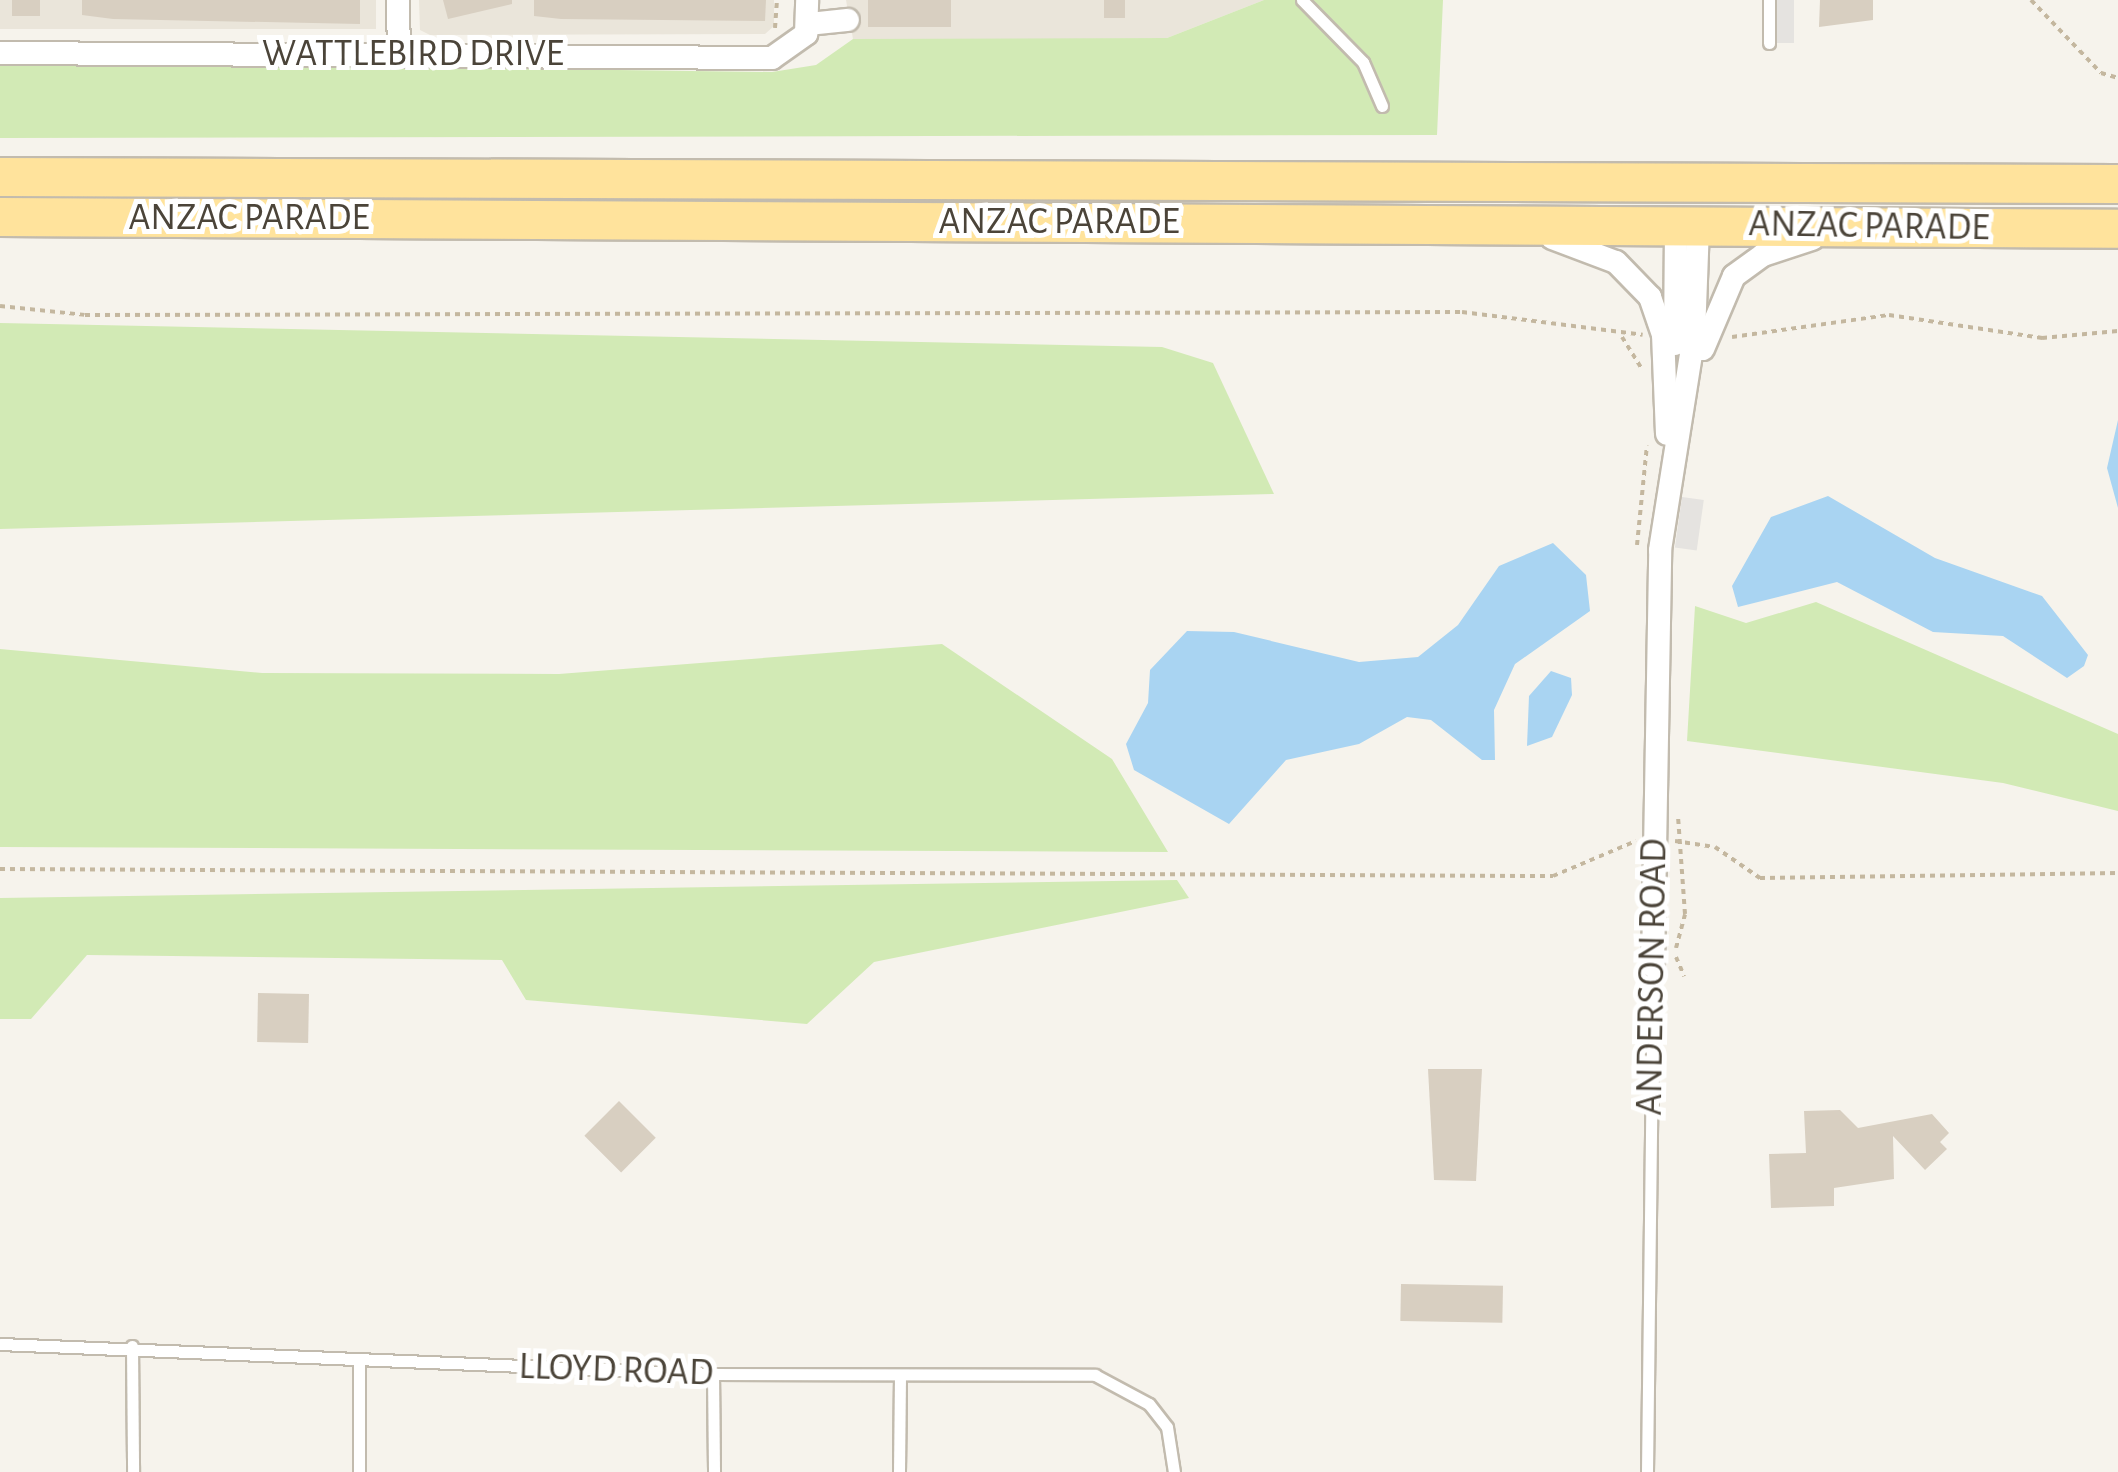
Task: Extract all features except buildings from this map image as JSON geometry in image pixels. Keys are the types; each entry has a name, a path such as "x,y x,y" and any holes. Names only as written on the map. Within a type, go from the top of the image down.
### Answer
{"main road":[{"name":"ANZAC PARADE","path":"0,176 2118,184"},
{"path":"1687,183 1687,225"},
{"name":"ANZAC PARADE","path":"0,217 2118,229"}],"street":[{"path":"398,0 399,56"},
{"name":"WATTLEBIRD DRIVE","path":"0,54 772,58 798,46 808,12 848,20"},
{"name":"ANDERSON ROAD","path":"1654,966 1669,473 1687,225"},
{"name":"ANDERSON ROAD","path":"1498,226 1616,262 1644,288 1662,334 1669,473"},
{"name":"ANDERSON ROAD","path":"1669,473 1721,294 1754,260 1866,227"}],"lane":[{"path":"1302,0 1363,62 1382,106"},
{"path":"1769,0 1769,42"},
{"name":"ANDERSON ROAD","path":"1647,1472 1654,966"},
{"name":"LLOYD ROAD","path":"0,1344 132,1346 359,1361 713,1374 900,1379 1094,1374 1149,1404 1167,1427 1174,1472"},
{"path":"132,1346 133,1472"},
{"path":"359,1361 359,1472"},
{"path":"713,1374 714,1472"},
{"path":"899,1472 900,1379"}],"path":[{"path":"765,36 776,26 777,0"},
{"path":"2031,0 2101,73 2118,78"},
{"path":"0,306 85,315 1462,312 1622,337 1662,334"},
{"path":"1706,335 1890,315 2042,338 2118,331"},
{"path":"1622,337 1652,381"},
{"path":"1637,552 1648,428"},
{"path":"1676,806 1686,840 1676,948 1684,976"},
{"path":"0,869 1553,876"},
{"path":"1760,878 2118,873"}],"shaded area":[{"path":"0,0 376,0 376,29 0,29"},
{"path":"419,0 774,0 774,26 765,34 430,35 420,30"},
{"path":"846,0 1264,0 1167,38 897,41 853,39"},
{"path":"1769,0 1794,0 1794,43 1769,43"},
{"path":"1682,497 1704,500 1697,551 1675,548"}],"green space":[{"path":"1264,0 1443,0 1437,135 0,138 0,62 772,72 816,65 853,39 1167,38"},
{"path":"0,323 1162,347 1213,363 1274,494 0,529"},
{"path":"1816,602 2118,734 2118,811 2003,783 1687,741 1695,606 1746,623"},
{"path":"942,644 1112,759 1168,852 0,847 0,649 262,673 559,674"},
{"path":"1177,880 1189,898 874,962 807,1024 526,1000 502,960 87,955 31,1019 0,1019 0,898"}],"water":[{"path":"2118,420 2118,508 2107,468"},
{"path":"1828,496 1935,558 2042,596 2088,655 2084,666 2067,678 2003,636 1933,632 1837,582 1738,607 1732,586 1771,517"},
{"path":"1553,543 1586,575 1590,611 1515,664 1494,710 1495,760 1482,760 1431,720 1407,717 1359,744 1286,760 1229,824 1134,770 1126,744 1148,703 1150,670 1187,631 1234,632 1359,662 1418,657 1458,625 1499,566"},
{"path":"1551,671 1571,678 1572,695 1552,737 1527,746 1529,696"}]}
